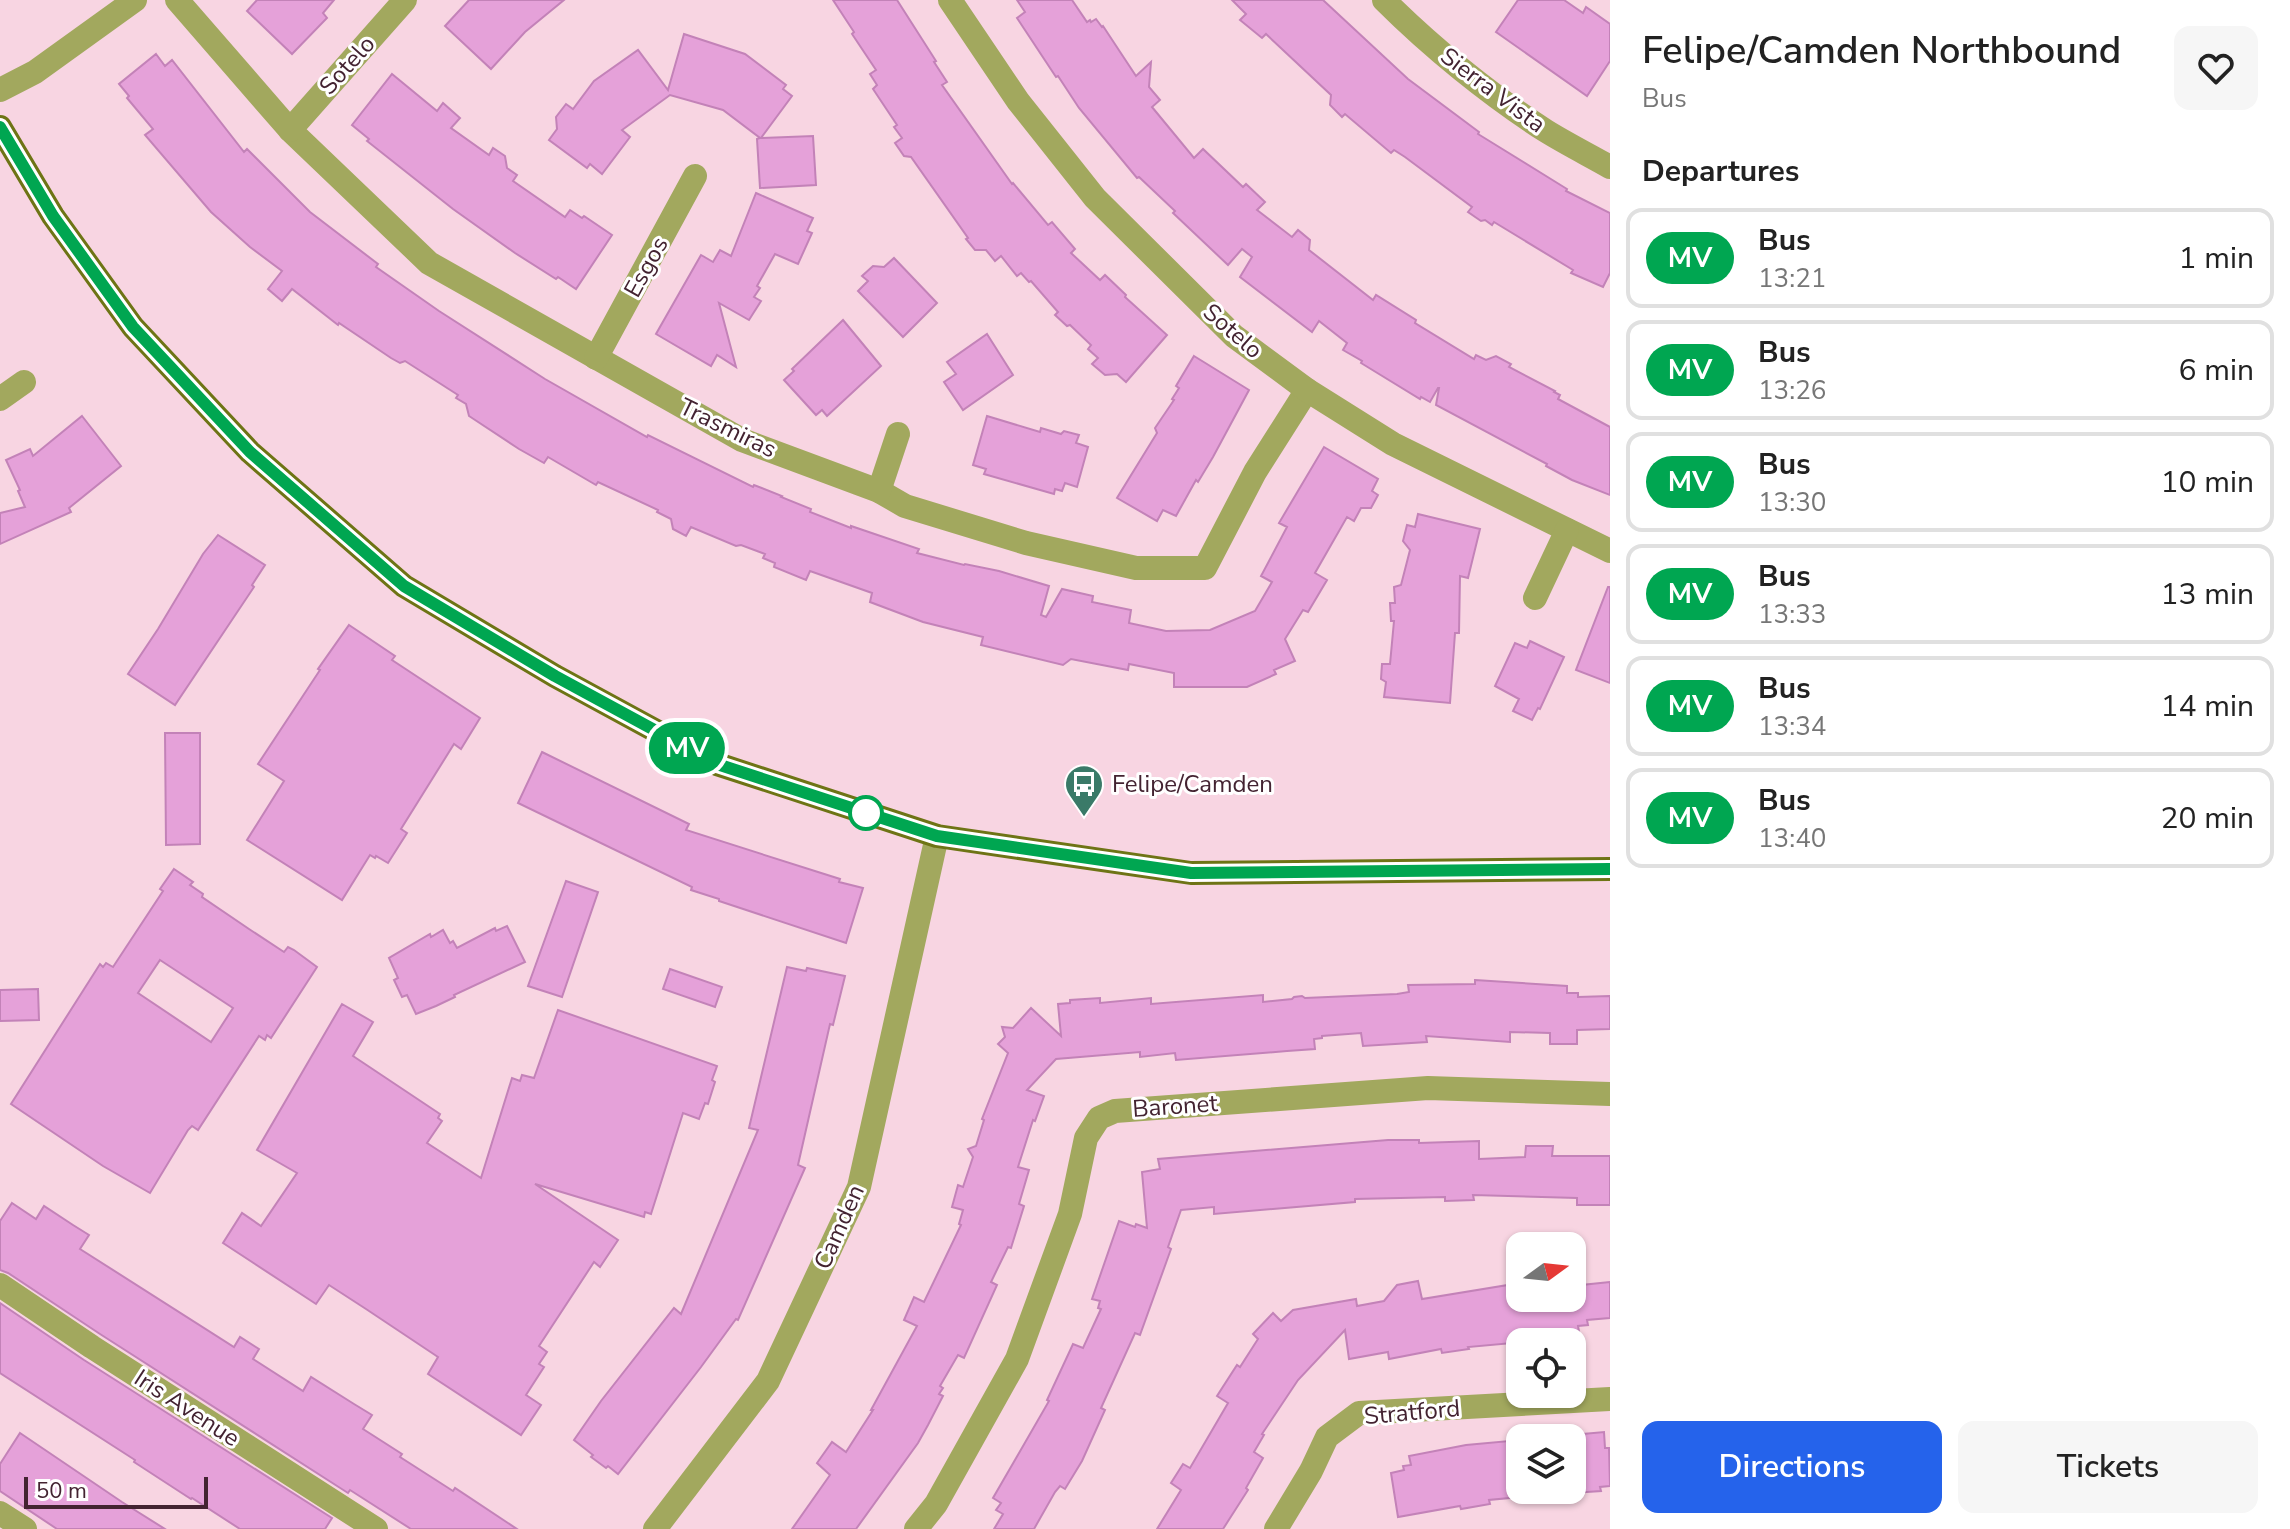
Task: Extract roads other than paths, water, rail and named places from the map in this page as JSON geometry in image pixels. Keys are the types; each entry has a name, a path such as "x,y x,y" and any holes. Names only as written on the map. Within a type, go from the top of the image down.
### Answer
{"main road":[{"path":"0,127 53,216 133,327 250,452 404,586 555,676 717,764 937,836 1191,873 1610,869"}],"street":[{"path":"0,90 35,72 135,0"},
{"name":"Trasmiras","path":"177,0 290,130 429,263 742,440 879,491 905,506 1026,543 1136,568 1205,568 1255,472 1307,390"},
{"name":"Sotelo","path":"290,130 405,0"},
{"name":"Sotelo","path":"950,0 1018,101 1095,198 1234,336 1307,390 1393,444 1610,551"},
{"name":"Sierra Vista","path":"1384,0 1411,27 1503,101 1547,131 1610,167"},
{"name":"Esgos","path":"596,358 695,176"},
{"path":"0,399 24,382"},
{"path":"879,491 898,434"},
{"path":"1535,598 1567,530"},
{"name":"Camden","path":"655,1529 768,1381 859,1187 937,836"},
{"name":"Baronet","path":"916,1529 936,1504 1017,1359 1070,1214 1086,1138 1099,1118 1115,1111 1428,1088 1610,1094"},
{"name":"Iris Avenue","path":"0,1285 376,1529"},
{"name":"Stratford","path":"1276,1529 1311,1471 1327,1437 1359,1413 1610,1399"},
{"path":"0,1513 25,1529"}],"place":[{"name":"Felipe/Camden","path":"1084,818"}]}
